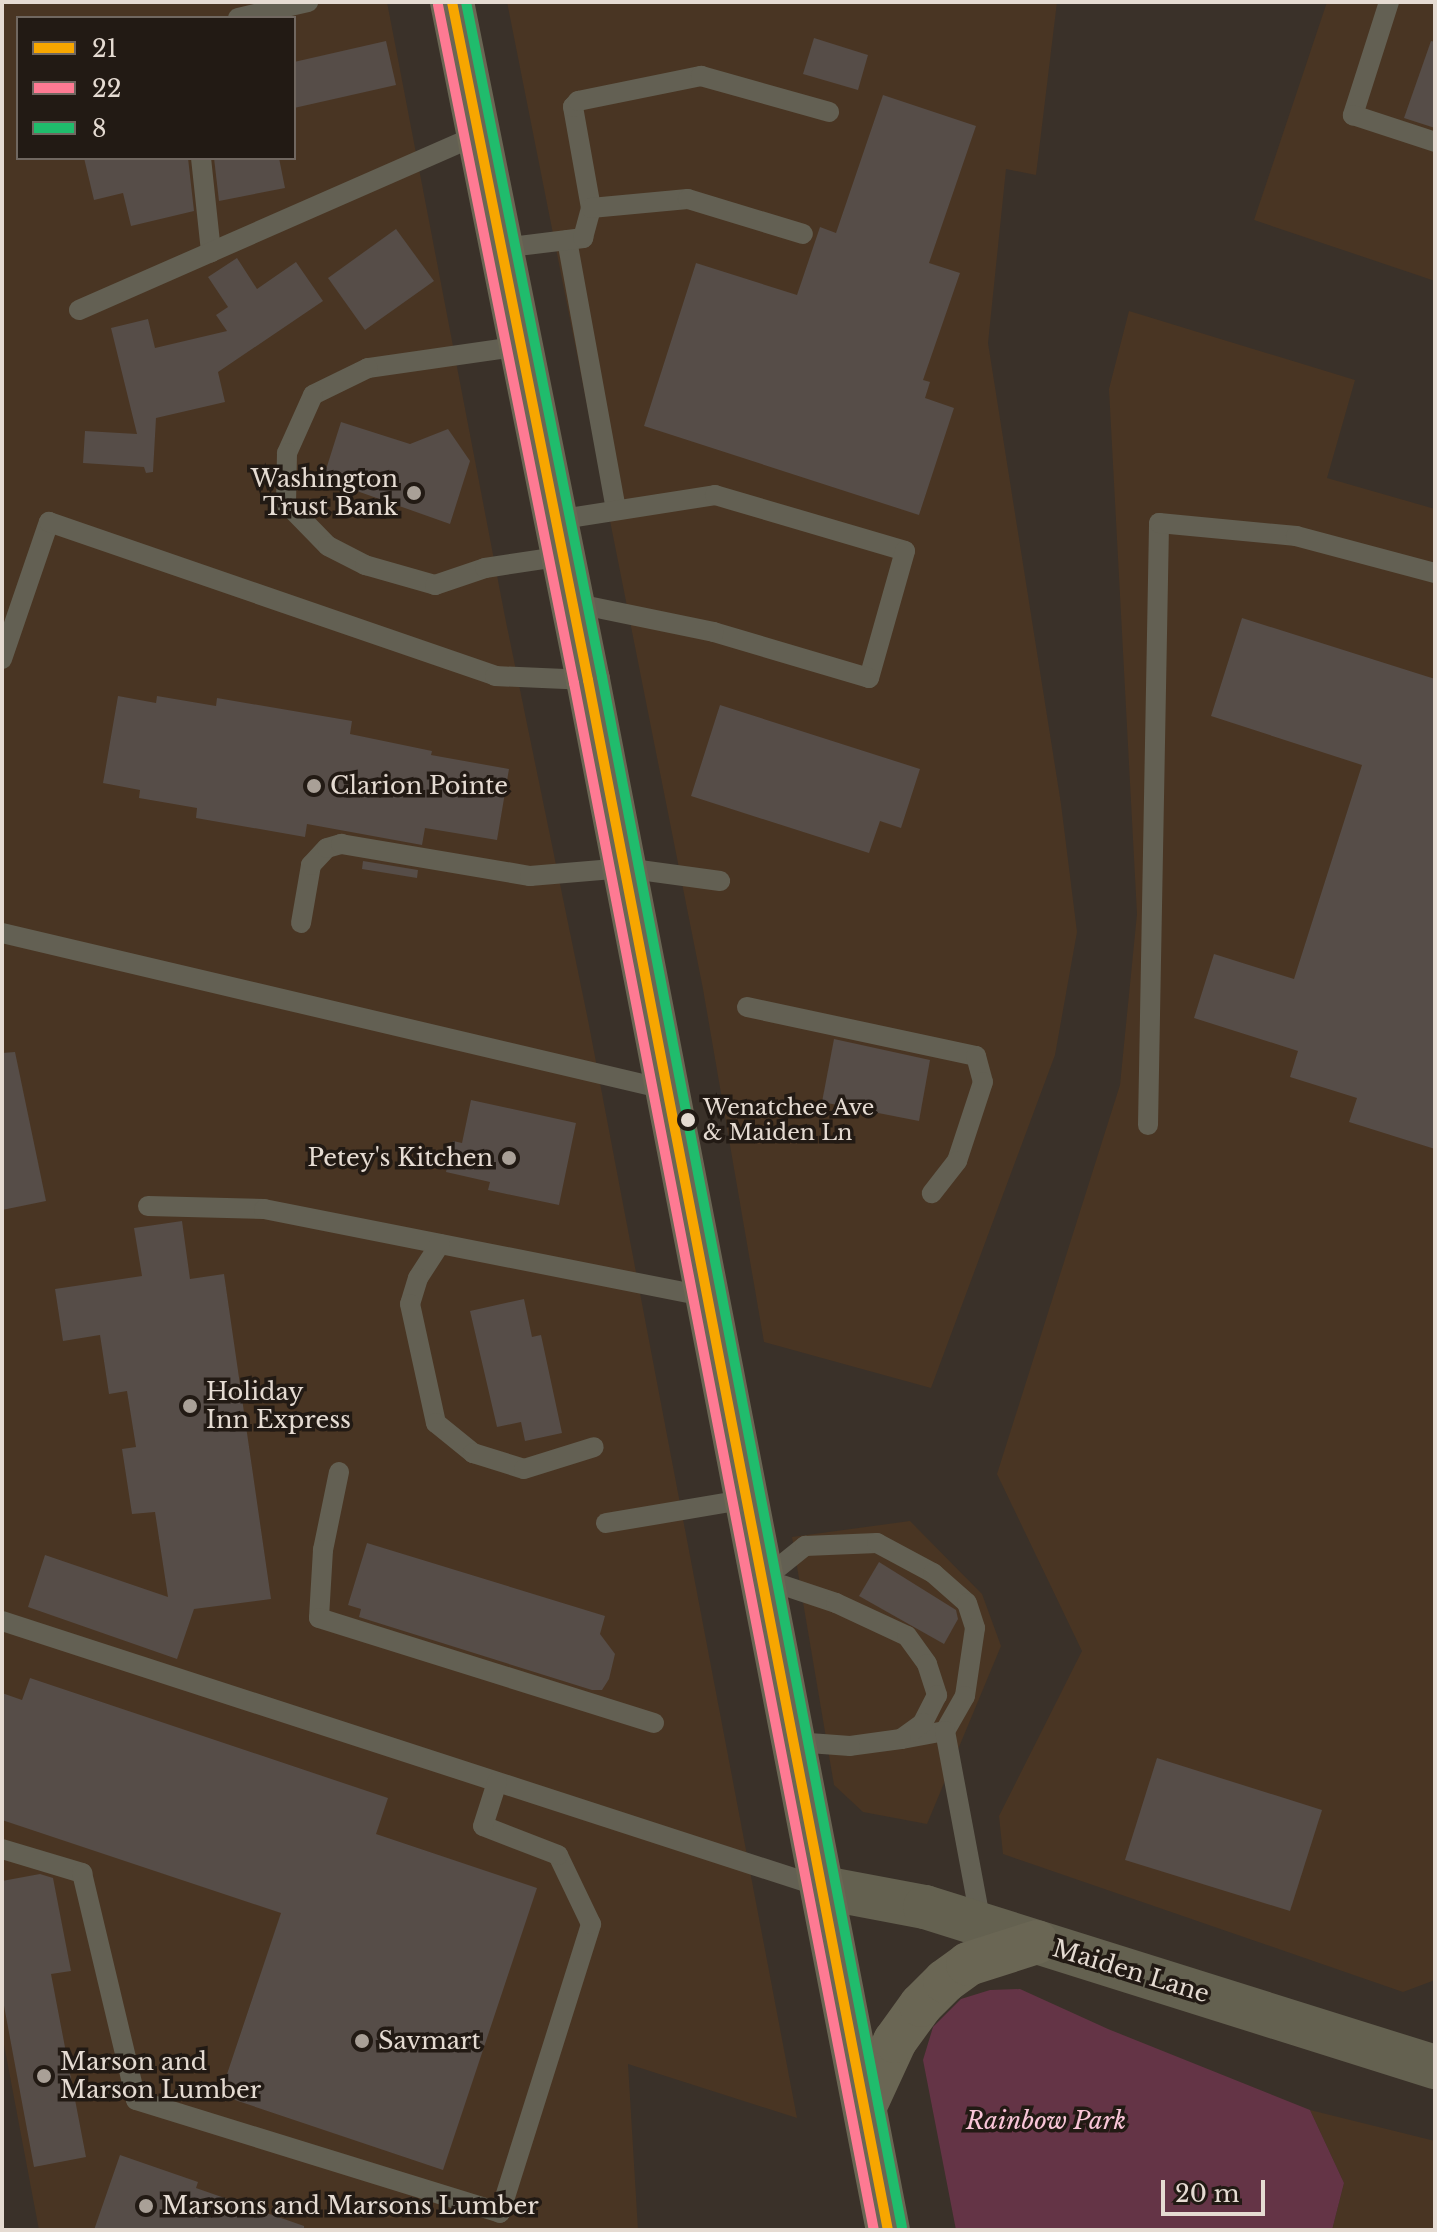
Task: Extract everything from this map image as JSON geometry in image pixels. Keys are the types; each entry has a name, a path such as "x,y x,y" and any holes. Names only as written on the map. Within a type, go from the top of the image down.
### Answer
{"main road":[{"path":"452,2 709,1297 888,2230"},
{"name":"Maiden Lane","path":"824,1888 925,1907 1435,2067"},
{"path":"865,2106 895,2041 921,2005 945,1981 968,1964 1037,1942"}],"lane":[{"path":"247,16 308,2"},
{"path":"1389,2 1353,115 1435,142"},
{"path":"502,248 583,238 591,208 573,107 578,101 701,76 829,112"},
{"path":"79,310 479,134"},
{"path":"201,160 211,252"},
{"path":"591,208 688,199 803,234"},
{"path":"567,240 616,510"},
{"path":"521,346 368,368 313,395 287,453 286,503 328,546 365,565 435,585 560,538 616,510 715,495 905,551 869,678 714,632 573,603"},
{"path":"2,659 49,522 495,676 588,680"},
{"path":"1148,1125 1159,523 1296,536 1435,573"},
{"path":"301,923 311,865 327,848 341,844 530,876 625,868 720,881"},
{"path":"2,933 668,1090"},
{"path":"747,1007 976,1056 983,1082 957,1161 932,1193"},
{"path":"148,1206 264,1209 709,1297"},
{"path":"440,1244 418,1278 410,1304 436,1423 473,1453 524,1469 594,1447"},
{"path":"339,1472 323,1550 319,1618 654,1723"},
{"path":"606,1523 748,1499"},
{"path":"764,1579 805,1546 877,1543 933,1573 967,1603 975,1628 965,1696 945,1731 981,1924"},
{"path":"764,1579 836,1603 907,1636 927,1664 937,1695 923,1723 901,1739"},
{"path":"2,1621 824,1888"},
{"path":"795,1742 850,1746 945,1731"},
{"path":"2,1849 82,1873 136,2100 500,2213 591,1924 558,1855 483,1826 497,1782"}],"shaded area":[{"path":"2,2 387,2 505,617 588,1020 797,2118 628,2064 638,2230 39,2230 2,2034"},
{"path":"507,2 1057,2 1036,175 1006,169 988,343 1061,804 1077,932 1055,1055 931,1388 764,1342 703,989"},
{"path":"1327,2 1435,2 1435,281 1254,220"},
{"path":"1129,311 1355,380 1327,478 1435,509 1435,1980 1403,1992 1003,1854 999,1816 1082,1651 997,1474 1120,1085 1137,914 1109,389"},
{"path":"910,1521 982,1594 1001,1646 927,1824 863,1812 834,1785 792,1537"},
{"path":"1310,2110 1435,2141 1435,2230 1332,2230 1344,2183"}],"green space":[{"name":"Rainbow Park","path":"1020,1989 1108,2029 1310,2110 1344,2183 1332,2230 956,2230 923,2060 933,2027 961,1999 990,1990"}],"building":[{"path":"814,38 868,55 858,90 803,74"},
{"path":"386,41 396,85 296,108 296,62"},
{"path":"1431,41 1435,42 1435,128 1404,118"},
{"path":"883,95 976,126 929,263 960,273 923,380 930,382 925,398 954,408 919,515 644,426 696,263 797,295 820,227 836,233"},
{"path":"84,160 188,160 194,211 131,226 123,193 94,200"},
{"path":"214,160 279,160 285,188 219,201"},
{"path":"396,229 434,281 365,330 328,278"},
{"path":"237,258 257,289 296,262 323,301 218,372 225,402 156,418 153,472 146,473 144,467 83,463 85,431 137,434 111,328 148,319 155,348 227,331 216,315 228,307 208,277"},
{"name":"Washington Trust Bank","path":"341,422 410,444 448,429 470,461 450,524 323,479"},
{"path":"1242,618 1435,679 1435,1149 1349,1122 1357,1098 1290,1077 1298,1051 1194,1018 1214,954 1294,979 1362,765 1211,716"},
{"name":"Clarion Pointe","path":"118,696 156,703 157,696 216,706 217,698 352,721 350,734 432,751 431,755 509,769 497,840 425,828 422,845 307,824 305,837 196,818 197,808 139,798 140,790 103,783"},
{"path":"720,705 920,769 901,828 880,821 869,853 691,796"},
{"path":"363,861 418,870 417,878 362,869"},
{"path":"834,1039 930,1060 919,1121 822,1102"},
{"path":"15,1052 46,1201 2,1210 2,1053"},
{"name":"Petey's Kitchen","path":"471,1100 576,1123 559,1205 488,1190 490,1182 446,1172 453,1141 462,1143"},
{"name":"Holiday Inn Express","path":"182,1221 190,1279 224,1274 271,1599 194,1609 177,1659 28,1607 45,1555 168,1597 155,1512 132,1514 122,1449 136,1447 127,1391 109,1394 100,1335 63,1341 55,1289 142,1276 134,1228"},
{"path":"524,1299 532,1337 541,1335 562,1433 525,1441 521,1422 497,1427 470,1311"},
{"path":"367,1543 605,1616 600,1634 615,1654 609,1679 602,1690 592,1690 359,1617 361,1609 348,1605"},
{"path":"879,1562 956,1610 958,1619 944,1644 859,1596"},
{"path":"30,1678 388,1798 376,1834 537,1888 443,2170 220,2095 281,1913 2,1820 2,1693 22,1700"},
{"path":"1157,1758 1322,1810 1290,1911 1125,1860"},
{"name":"Marson and Marson Lumber","path":"40,1874 53,1878 71,1971 51,1974 86,2157 34,2167 2,1995 2,1881"},
{"name":"Marsons and Marsons Lumber","path":"120,2155 198,2182 196,2188 304,2226 304,2230 94,2230"}],"transit line":[{"name":"21","path":"452,2 588,680 888,2230"},
{"name":"8","path":"466,2 602,677 902,2227"},
{"name":"22","path":"438,5 574,683 874,2230"}],"place":[{"name":"Washington Trust Bank","path":"414,493"},
{"name":"Clarion Pointe","path":"314,786"},
{"name":"Wenatchee Ave & Maiden Ln","path":"688,1120"},
{"name":"Petey's Kitchen","path":"509,1158"},
{"name":"Holiday Inn Express","path":"190,1406"},
{"name":"Savmart","path":"362,2041"},
{"name":"Marson and Marson Lumber","path":"44,2076"},
{"name":"Marsons and Marsons Lumber","path":"146,2206"}]}
